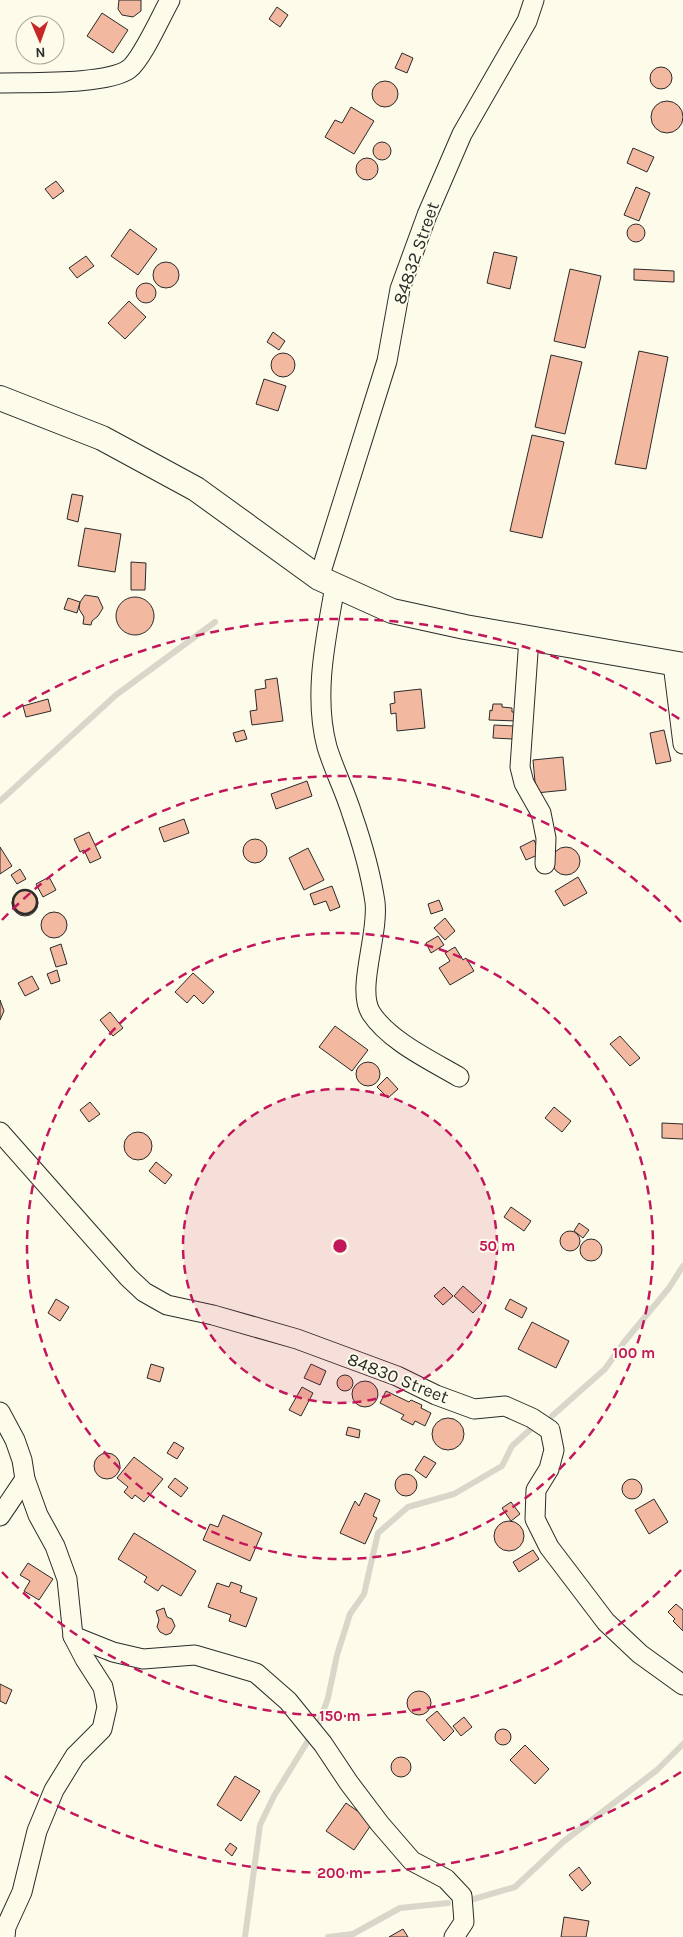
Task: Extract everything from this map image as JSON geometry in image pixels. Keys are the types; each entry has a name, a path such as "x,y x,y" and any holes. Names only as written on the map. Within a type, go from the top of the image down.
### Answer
{"street":[{"path":"0,83 103,79 128,69 142,51 170,0"},
{"name":"84832 Street","path":"460,1078 387,1031 371,1013 366,998 365,982 375,928 375,902 352,814 327,746 322,717 322,684 327,634 327,582 387,361 400,289 462,134 527,21 534,0"},
{"path":"0,398 102,438 196,489 327,582 392,611 529,638 678,664 683,744"},
{"path":"529,638 520,767 524,783 541,813 546,838 545,864"},
{"name":"84830 Street","path":"0,1132 128,1277 144,1292 167,1305 213,1315 297,1339 397,1376 436,1395 474,1409 506,1406 532,1418 550,1430 554,1450 550,1470 536,1490 534,1519 548,1547 606,1622 640,1654 683,1685"},
{"path":"0,1412 15,1440 22,1460 25,1479 38,1515 55,1546 67,1579 73,1636 103,1687 107,1707 102,1729 75,1756 54,1790 37,1831 22,1892 6,1927 5,1937"},
{"path":"0,1516 25,1479"},
{"path":"73,1636 112,1652 143,1659 195,1655 256,1673 288,1701 323,1744 354,1790 412,1861 446,1879 462,1896 464,1922 454,1937"}],"building":[{"path":"119,0 141,0 141,11 133,17 122,15 118,9"},
{"path":"277,7 288,15 280,27 269,19"},
{"path":"102,13 128,30 113,53 87,36"},
{"path":"402,53 413,58 407,73 395,68"},
{"path":"661,67 669,70 672,78 669,86 661,89 653,86 650,78 653,70"},
{"path":"385,81 394,85 398,94 394,103 385,107 376,103 372,94 376,85"},
{"path":"667,101 678,106 683,117 678,128 667,133 656,128 651,117 656,106"},
{"path":"351,107 374,121 354,154 325,137 335,120 342,123"},
{"path":"382,142 388,145 391,151 388,157 382,160 376,157 373,151 376,145"},
{"path":"633,148 654,157 647,172 627,163"},
{"path":"367,158 375,161 378,169 375,177 367,180 359,177 356,169 359,161"},
{"path":"56,181 64,191 53,199 45,189"},
{"path":"636,187 650,193 639,221 624,215"},
{"path":"636,224 642,227 645,233 642,239 636,242 630,239 627,233 630,227"},
{"path":"130,229 157,249 138,275 111,256"},
{"path":"494,252 517,257 510,289 487,283"},
{"path":"86,256 94,266 77,278 69,268"},
{"path":"166,262 175,266 179,275 175,284 166,288 157,284 153,275 157,266"},
{"path":"570,269 601,276 585,348 554,341"},
{"path":"634,269 674,271 674,282 634,280"},
{"path":"146,283 153,286 156,293 153,300 146,303 139,300 136,293 139,286"},
{"path":"129,301 146,317 125,339 108,323"},
{"path":"273,332 285,341 279,350 267,342"},
{"path":"639,351 668,357 646,469 615,464"},
{"path":"283,353 291,357 295,365 291,373 283,377 275,373 271,365 275,357"},
{"path":"551,355 582,362 565,434 535,427"},
{"path":"264,379 286,386 278,411 256,404"},
{"path":"532,435 564,442 542,538 510,531"},
{"path":"72,494 83,496 78,522 67,519"},
{"path":"85,528 121,534 115,572 78,566"},
{"path":"131,562 146,563 145,590 131,590"},
{"path":"85,595 98,597 103,608 91,625 83,624 84,617 79,609 80,602"},
{"path":"135,597 148,603 154,616 148,629 135,635 122,629 116,616 122,603"},
{"path":"68,598 80,602 77,613 64,609"},
{"path":"277,678 283,721 252,725 250,711 257,710 255,690 266,688 265,680"},
{"path":"421,689 425,728 397,731 396,713 391,714 390,704 395,703 394,692"},
{"path":"48,699 51,711 26,717 23,706"},
{"path":"493,704 502,704 502,707 512,708 512,712 518,712 517,721 489,720"},
{"path":"494,725 514,726 513,739 493,738"},
{"path":"244,730 247,739 236,742 233,733"},
{"path":"664,730 671,761 656,764 650,733"},
{"path":"563,757 566,790 536,793 533,760"},
{"path":"307,781 312,796 276,809 271,794"},
{"path":"184,819 189,833 164,842 159,828"},
{"path":"89,832 101,858 90,863 84,850 80,852 74,839"},
{"path":"255,839 260,840 266,846 266,856 260,862 255,863 250,862 244,856 243,851 244,846 250,840"},
{"path":"534,840 540,854 526,860 520,847"},
{"path":"0,847 12,866 0,874"},
{"path":"566,847 576,851 580,861 576,871 566,875 556,871 552,861 556,851"},
{"path":"308,848 324,880 304,890 289,858"},
{"path":"20,869 26,879 17,884 11,875"},
{"path":"49,877 56,890 43,897 36,884"},
{"path":"578,877 587,893 564,906 555,891"},
{"path":"332,886 340,907 330,911 326,901 314,905 310,894"},
{"path":"25,890 34,894 38,903 34,912 25,916 16,912 12,903 16,894"},
{"path":"439,900 443,910 431,914 428,904"},
{"path":"54,912 63,916 67,925 63,934 54,938 45,934 41,925 45,916"},
{"path":"445,918 455,931 445,940 434,928"},
{"path":"438,936 444,945 431,953 426,943"},
{"path":"61,944 67,964 56,967 50,948"},
{"path":"455,947 463,960 466,958 474,971 450,985 439,968 450,961 445,953"},
{"path":"57,970 60,981 51,984 47,974"},
{"path":"193,973 214,992 203,1004 194,995 187,1003 175,992"},
{"path":"32,976 39,989 25,996 18,983"},
{"path":"0,1000 4,1011 0,1020"},
{"path":"110,1012 123,1028 113,1036 100,1020"},
{"path":"335,1026 368,1050 352,1071 319,1047"},
{"path":"620,1036 640,1058 630,1066 610,1044"},
{"path":"368,1062 377,1065 380,1074 377,1083 368,1086 359,1083 356,1074 359,1065"},
{"path":"387,1077 398,1089 388,1098 377,1087"},
{"path":"90,1102 100,1114 89,1122 80,1110"},
{"path":"554,1107 571,1121 562,1132 545,1118"},
{"path":"662,1123 683,1124 683,1139 662,1138"},
{"path":"138,1132 148,1136 152,1146 148,1156 138,1160 128,1156 124,1146 128,1136"},
{"path":"156,1162 172,1175 165,1184 149,1171"},
{"path":"511,1207 531,1221 524,1231 504,1217"},
{"path":"579,1223 589,1230 583,1238 574,1231"},
{"path":"570,1231 577,1234 580,1241 577,1248 570,1251 563,1248 560,1241 563,1234"},
{"path":"591,1239 599,1242 602,1250 599,1258 591,1261 583,1258 580,1250 583,1242"},
{"path":"463,1286 482,1303 473,1313 454,1296"},
{"path":"444,1287 453,1296 443,1305 434,1296"},
{"path":"56,1299 69,1307 60,1321 48,1313"},
{"path":"510,1299 527,1308 522,1318 505,1309"},
{"path":"532,1322 569,1341 556,1368 518,1349"},
{"path":"151,1364 164,1368 160,1382 147,1378"},
{"path":"311,1364 326,1371 320,1385 304,1378"},
{"path":"345,1375 353,1383 345,1391 337,1383"},
{"path":"365,1381 374,1385 378,1394 374,1403 365,1407 356,1403 352,1394 356,1385"},
{"path":"302,1387 313,1393 301,1416 289,1410"},
{"path":"386,1391 409,1402 411,1400 422,1405 421,1408 431,1413 425,1426 415,1421 413,1425 401,1419 404,1415 380,1403"},
{"path":"448,1418 454,1419 459,1423 463,1428 463,1440 459,1445 454,1449 448,1450 442,1449 437,1445 433,1440 432,1434 433,1428 437,1423 442,1419"},
{"path":"348,1427 360,1430 359,1438 346,1435"},
{"path":"174,1442 184,1448 177,1459 167,1453"},
{"path":"107,1453 116,1457 120,1466 116,1475 107,1479 98,1475 94,1466 98,1457"},
{"path":"424,1456 436,1463 426,1478 415,1470"},
{"path":"134,1457 163,1479 144,1502 135,1495 132,1499 124,1492 128,1487 117,1478"},
{"path":"406,1474 416,1481 417,1485 410,1495 406,1496 396,1489 395,1485 402,1475"},
{"path":"175,1478 188,1488 181,1497 168,1487"},
{"path":"632,1479 639,1482 642,1489 639,1496 632,1499 625,1496 622,1489 625,1482"},
{"path":"365,1493 380,1500 373,1516 377,1518 365,1544 340,1533 355,1501 359,1506"},
{"path":"654,1499 668,1522 649,1534 635,1510"},
{"path":"511,1502 520,1514 511,1521 502,1508"},
{"path":"223,1515 262,1533 250,1561 203,1540 210,1524 218,1527"},
{"path":"509,1521 515,1522 523,1530 523,1542 515,1550 509,1551 503,1550 495,1542 494,1536 495,1530 503,1522"},
{"path":"134,1533 196,1571 181,1596 162,1585 158,1591 144,1582 147,1577 118,1559"},
{"path":"533,1550 539,1559 519,1572 513,1562"},
{"path":"28,1563 53,1579 39,1600 24,1591 30,1581 20,1575"},
{"path":"231,1582 242,1586 240,1592 257,1598 246,1627 229,1621 231,1615 208,1607 217,1583 229,1587"},
{"path":"676,1604 683,1610 683,1631 673,1621 675,1619 668,1612"},
{"path":"164,1608 167,1617 172,1619 175,1626 171,1633 166,1635 160,1632 157,1627 159,1620 156,1611"},
{"path":"0,1684 12,1690 6,1704 0,1701"},
{"path":"419,1691 428,1694 431,1703 428,1712 419,1715 410,1712 407,1703 410,1694"},
{"path":"437,1711 454,1731 444,1741 426,1720"},
{"path":"464,1717 472,1727 461,1736 453,1726"},
{"path":"503,1729 509,1731 511,1737 509,1743 503,1745 497,1743 495,1737 497,1731"},
{"path":"525,1745 549,1769 535,1784 510,1760"},
{"path":"401,1757 408,1760 411,1767 408,1774 401,1777 394,1774 391,1767 394,1760"},
{"path":"235,1776 260,1791 241,1821 217,1805"},
{"path":"346,1803 373,1822 354,1850 326,1831"},
{"path":"230,1843 237,1848 232,1856 225,1850"},
{"path":"579,1867 591,1883 582,1891 569,1875"},
{"path":"564,1917 589,1921 586,1937 561,1937"},
{"path":"403,1929 408,1937 389,1937"}],"waterway":[{"path":"0,801 116,695 215,622"},
{"path":"552,1416 605,1369 625,1341 669,1288 683,1266"},
{"path":"245,1937 260,1825 274,1796 319,1723 328,1698 337,1655 350,1614 364,1594 378,1533 408,1507 454,1494 502,1466 512,1446 533,1427"},
{"path":"467,1901 515,1887 563,1842 657,1770 683,1744"},
{"path":"328,1937 353,1934 400,1908 448,1903"}],"wall":[{"path":"25,890 34,893 37,902 34,911 25,914 16,911 13,902 16,893 25,890"}]}
